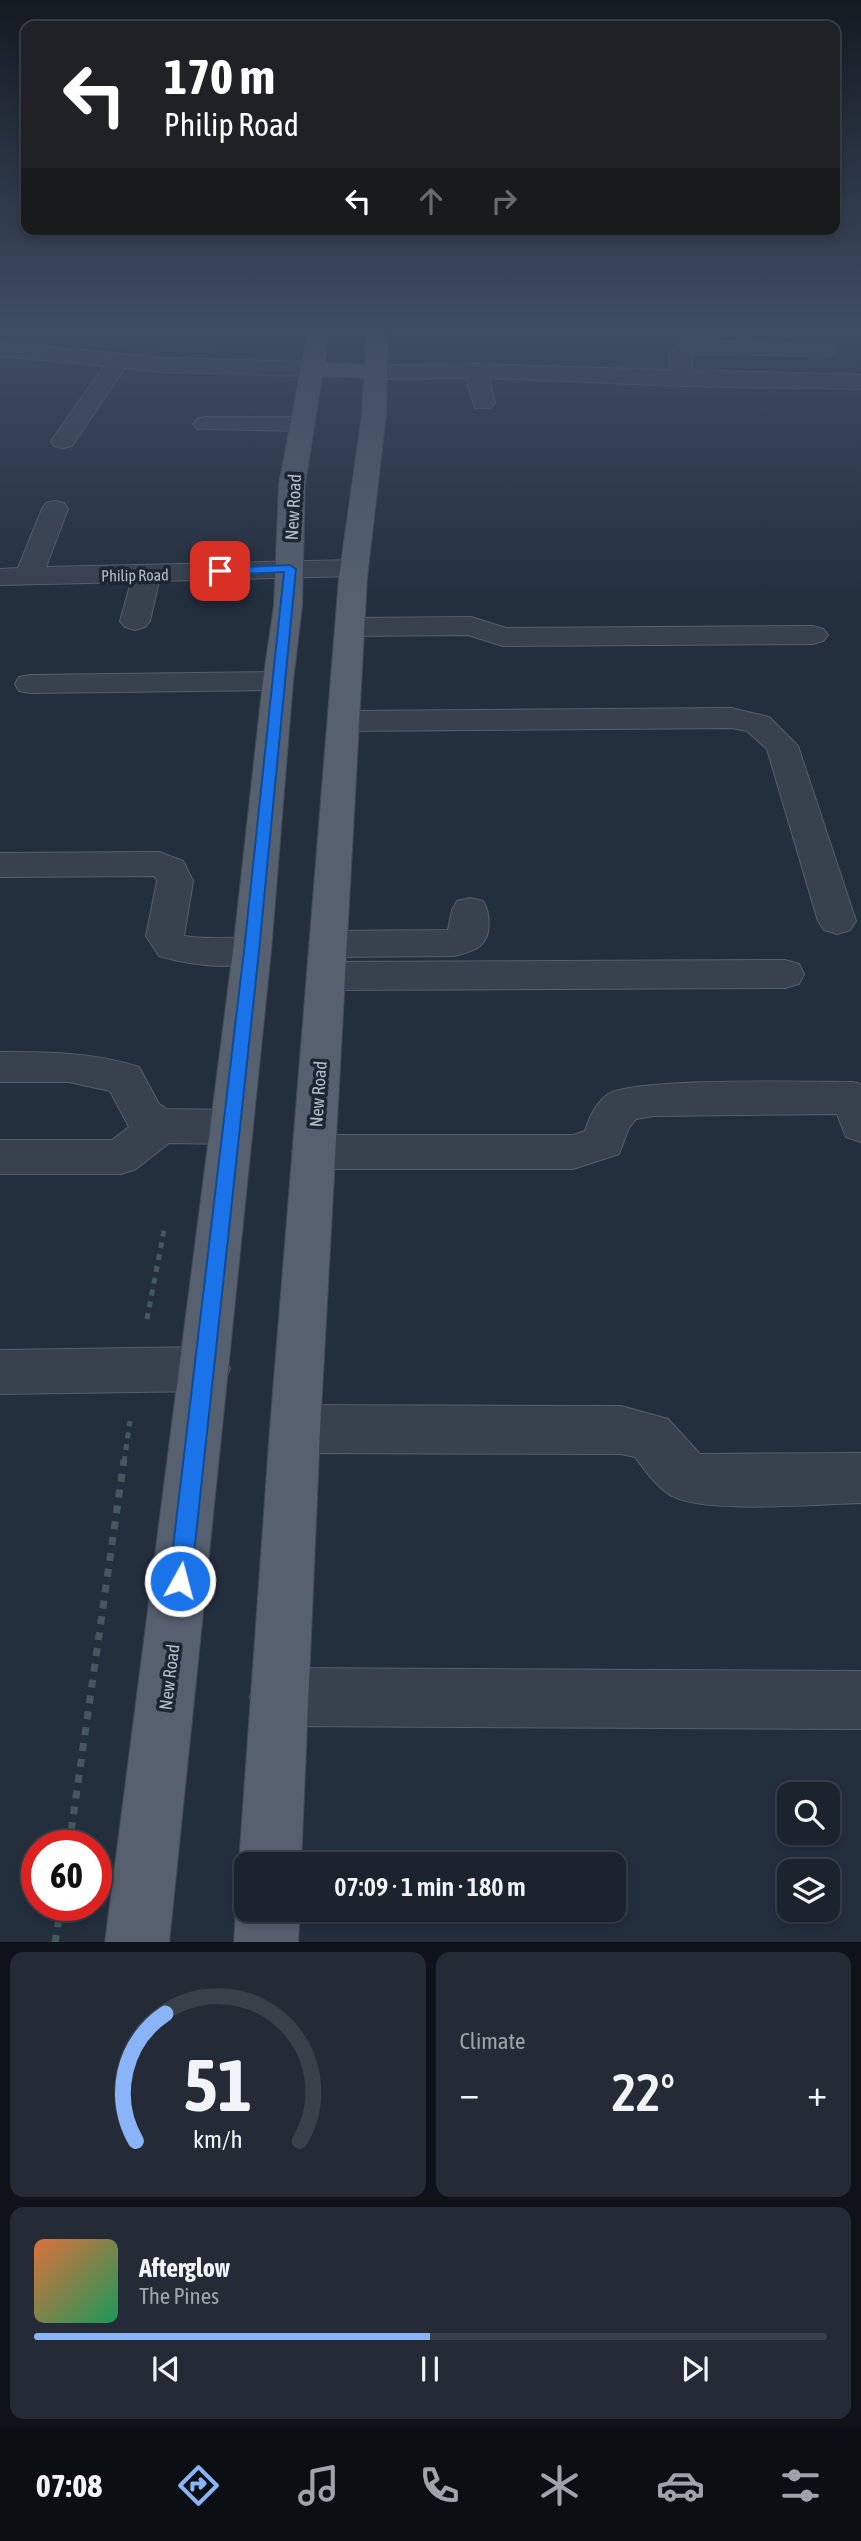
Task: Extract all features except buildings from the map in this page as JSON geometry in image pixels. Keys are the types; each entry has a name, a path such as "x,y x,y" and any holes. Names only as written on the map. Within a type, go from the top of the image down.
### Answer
{"main road":[{"name":"New Road","path":"138,1942 232,1127 290,569 292,484 304,417"},
{"name":"New Road","path":"271,1852 295,1429 354,568 374,417"},
{"path":"266,1942 267,1922"}],"street":[{"path":"63,441 80,417"},
{"path":"205,424 303,424"},
{"path":"29,576 55,509"},
{"name":"Philip Road","path":"0,577 354,568"},
{"path":"135,621 147,575"},
{"path":"350,627 471,626 503,637 813,635"},
{"path":"30,684 278,681"},
{"path":"344,721 731,718 758,724 782,746 837,921"},
{"path":"0,865 159,864 170,869 175,881 164,936 172,947 205,953 251,951"},
{"path":"327,960 454,943 468,936 470,910"},
{"path":"327,960 785,974"},
{"path":"0,1067 69,1067 124,1078 144,1116 160,1126 232,1127"},
{"path":"314,1152 573,1152 604,1142 609,1122 623,1105 654,1100 853,1098 861,1125"},
{"path":"0,1157 121,1157 160,1126"},
{"path":"0,1372 205,1369"},
{"path":"295,1429 621,1430 650,1436 668,1459 689,1478 721,1481 861,1478"},
{"path":"279,1697 861,1700"}],"path":[{"path":"71,1830 138,1370 166,1221"},
{"path":"55,1942 58,1921"}],"route":[{"path":"180,1581 251,951 290,569 220,571"}]}
